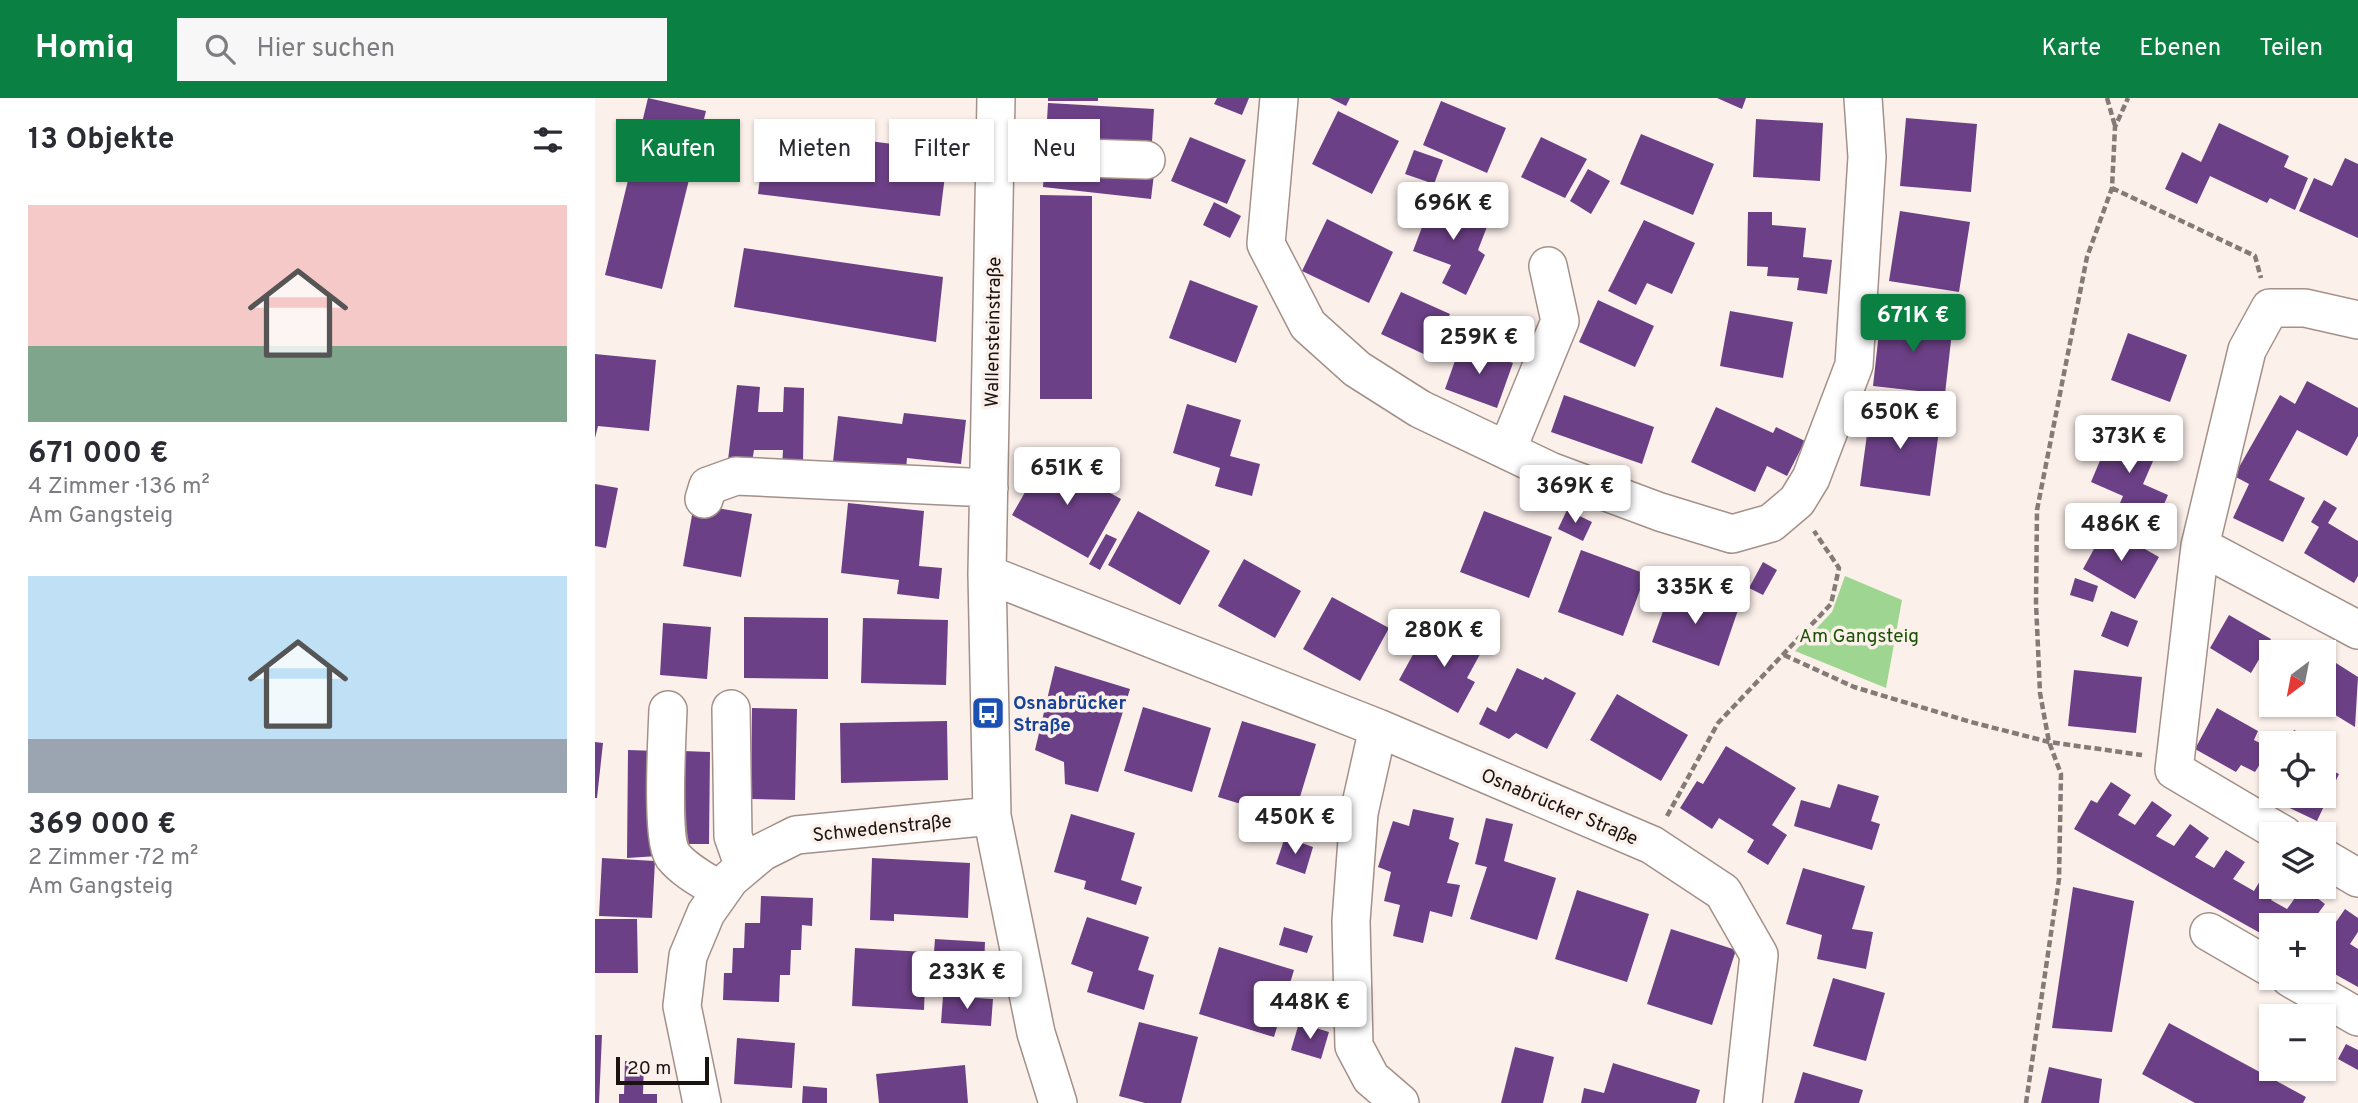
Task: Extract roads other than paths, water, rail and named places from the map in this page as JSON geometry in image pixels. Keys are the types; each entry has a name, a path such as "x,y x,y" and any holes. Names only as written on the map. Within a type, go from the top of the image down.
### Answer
{"street":[{"name":"Wallensteinstraße","path":"996,98 987,574 992,816 1036,1032 1058,1103"},
{"path":"1279,98 1266,244 1308,325 1357,369 1420,409 1550,471 1660,512 1732,534 1771,523 1797,501 1811,478 1854,365 1867,157 1863,98"},
{"path":"995,155 1146,160"},
{"path":"1507,450 1560,321 1548,266"},
{"path":"2262,822 2174,770 2200,546 2247,350 2270,308 2305,308 2358,320"},
{"path":"704,499 708,486 736,476 989,488"},
{"path":"2200,546 2358,630"},
{"name":"Osnabrücker Straße","path":"987,574 1378,728 1652,845 1723,891 1759,955 1743,1103"},
{"path":"667,710 667,831 671,854 687,869 732,879 731,709"},
{"path":"1378,728 1358,827 1351,921 1355,1045 1371,1079 1400,1103"},
{"name":"Schwedenstraße","path":"702,1103 682,1006 688,956 706,913 732,879 762,852 796,835 992,816"},
{"path":"2336,865 2358,878"},
{"path":"2210,932 2259,961"},
{"path":"2311,990 2358,1017"}],"place":[{"name":"Osnabrücker Straße","path":"988,713"}],"park label":[{"name":"Am Gangsteig","path":"1859,635"}]}
